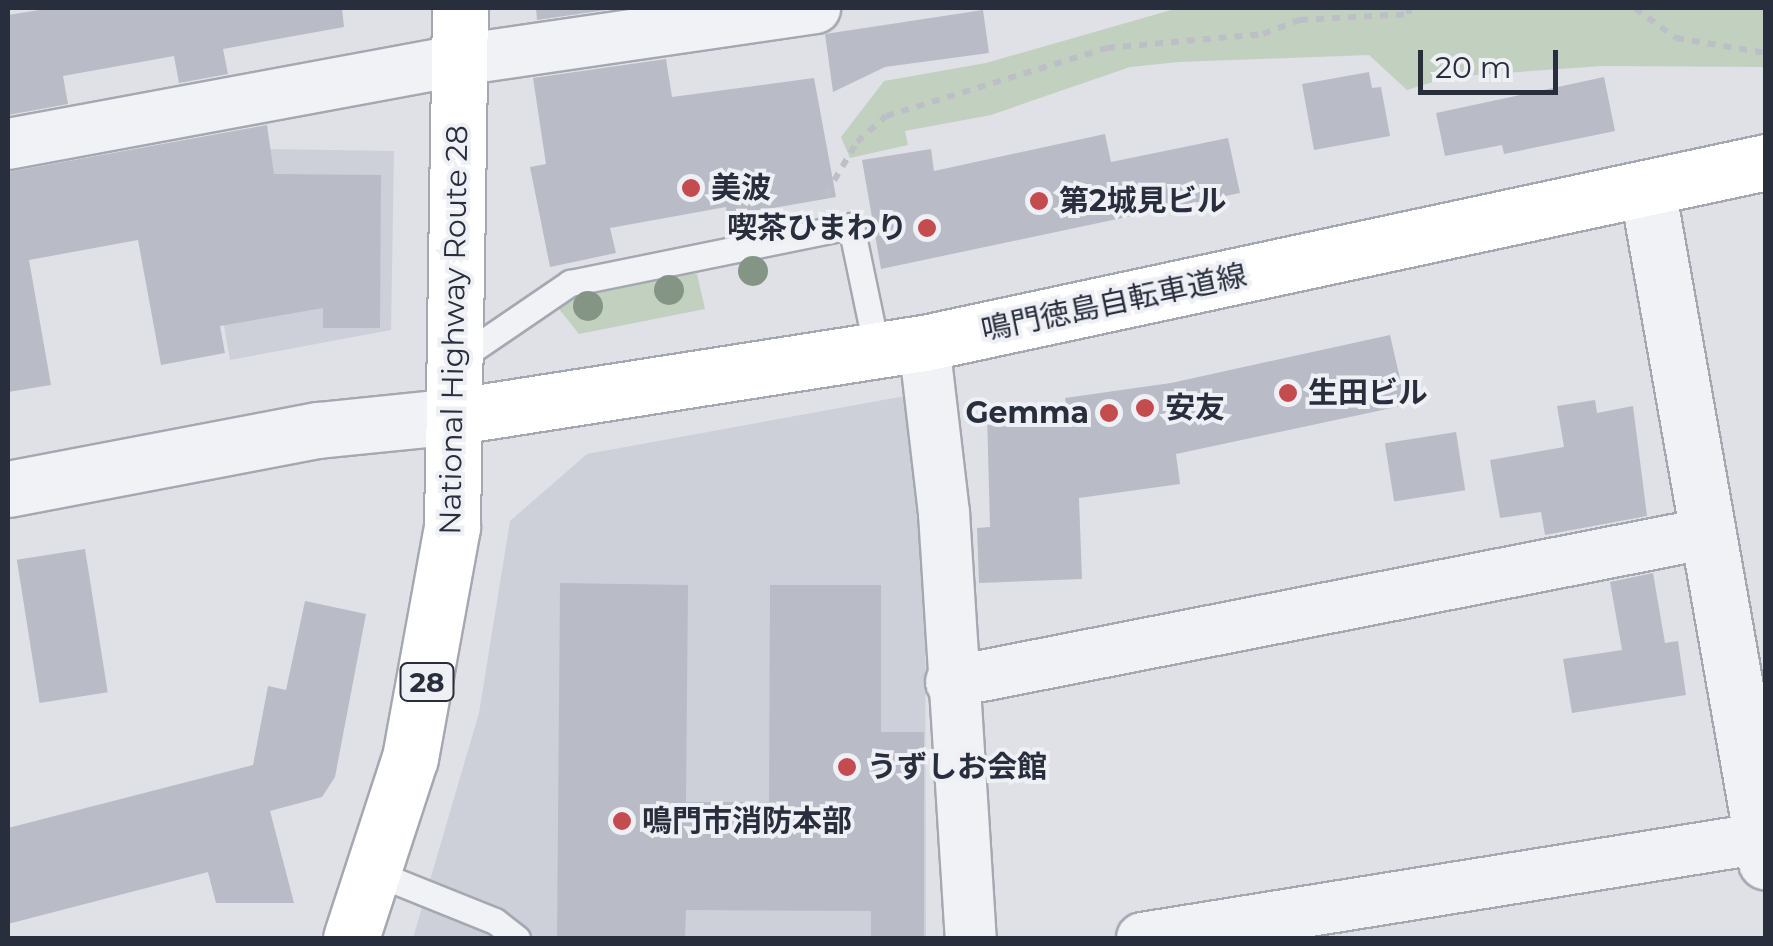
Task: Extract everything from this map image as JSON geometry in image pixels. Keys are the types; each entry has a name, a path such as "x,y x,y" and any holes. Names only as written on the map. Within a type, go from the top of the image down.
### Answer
{"main road":[{"name":"National Highway Route 28","path":"351,938 374,872 430,667 452,527 457,416 460,34"},
{"name":"鳴門徳島自転車道線","path":"457,416 900,347 1766,162"}],"street":[{"path":"8,144 460,34 815,8"},
{"path":"1142,938 1764,850 1647,188"},
{"path":"900,347 944,513 951,682 971,938"},
{"path":"8,489 318,430 457,416"},
{"path":"951,682 1709,533"}],"lane":[{"path":"457,360 570,283 852,226 900,347"},
{"path":"374,872 496,921 516,938"}],"path":[{"path":"805,235 842,162 886,116 1107,48 1263,34 1300,20 1409,14 1408,8"},
{"path":"1635,8 1676,38 1766,53"}],"shaded area":[{"path":"268,149 394,151 391,330 230,360 195,163"},
{"path":"905,396 925,514 926,938 413,938 479,713 510,521 587,454"}],"green space":[{"path":"1178,8 1765,8 1765,67 1602,66 1449,77 1407,90 1369,55 1179,62 1130,67 991,115 905,131 908,145 850,158 841,137 884,81 986,63"},
{"path":"674,270 697,274 705,309 579,334 559,309 578,289"}],"building":[{"path":"52,8 342,8 344,27 223,49 228,74 179,83 174,56 63,76 68,104 8,115 8,15"},
{"path":"536,8 620,8 537,20"},
{"path":"983,10 989,53 885,67 833,92 825,34"},
{"path":"666,59 672,97 814,78 836,197 727,216 726,207 610,228 616,253 550,267 530,167 546,164 533,78"},
{"path":"1369,72 1372,88 1381,87 1390,136 1314,150 1302,84"},
{"path":"1604,77 1615,131 1504,154 1502,145 1445,156 1436,113"},
{"path":"267,125 274,174 381,175 380,328 323,328 323,308 220,326 225,353 161,365 138,240 29,260 51,385 8,392 8,172"},
{"path":"1105,134 1111,162 1228,138 1240,193 881,269 862,160 931,149 934,171"},
{"path":"1390,335 1406,405 1176,454 1180,484 1079,498 1082,579 979,583 977,528 990,527 987,412 1067,409 1065,398 1171,383"},
{"path":"1595,400 1597,413 1633,406 1647,516 1545,535 1541,512 1500,518 1490,460 1564,447 1557,406"},
{"path":"1456,432 1465,490 1394,502 1385,443"},
{"path":"85,549 108,692 40,703 17,560"},
{"path":"1653,573 1665,643 1678,641 1686,695 1572,713 1563,659 1622,650 1610,582"},
{"path":"560,583 688,585 686,802 769,802 770,585 881,585 881,732 924,732 924,936 871,936 871,911 686,910 685,938 557,938"},
{"path":"305,601 366,614 335,777 322,797 270,811 294,903 216,903 208,872 8,924 8,828 253,765 268,686 286,690"}],"place":[{"name":"美波","path":"691,188"},
{"name":"第2城見ビル","path":"1039,201"},
{"name":"喫茶ひまわり","path":"927,228"},
{"name":"生田ビル","path":"1288,393"},
{"name":"安友","path":"1145,408"},
{"name":"Gemma","path":"1109,413"},
{"name":"うずしお会館","path":"847,767"},
{"name":"鳴門市消防本部","path":"622,821"}]}
